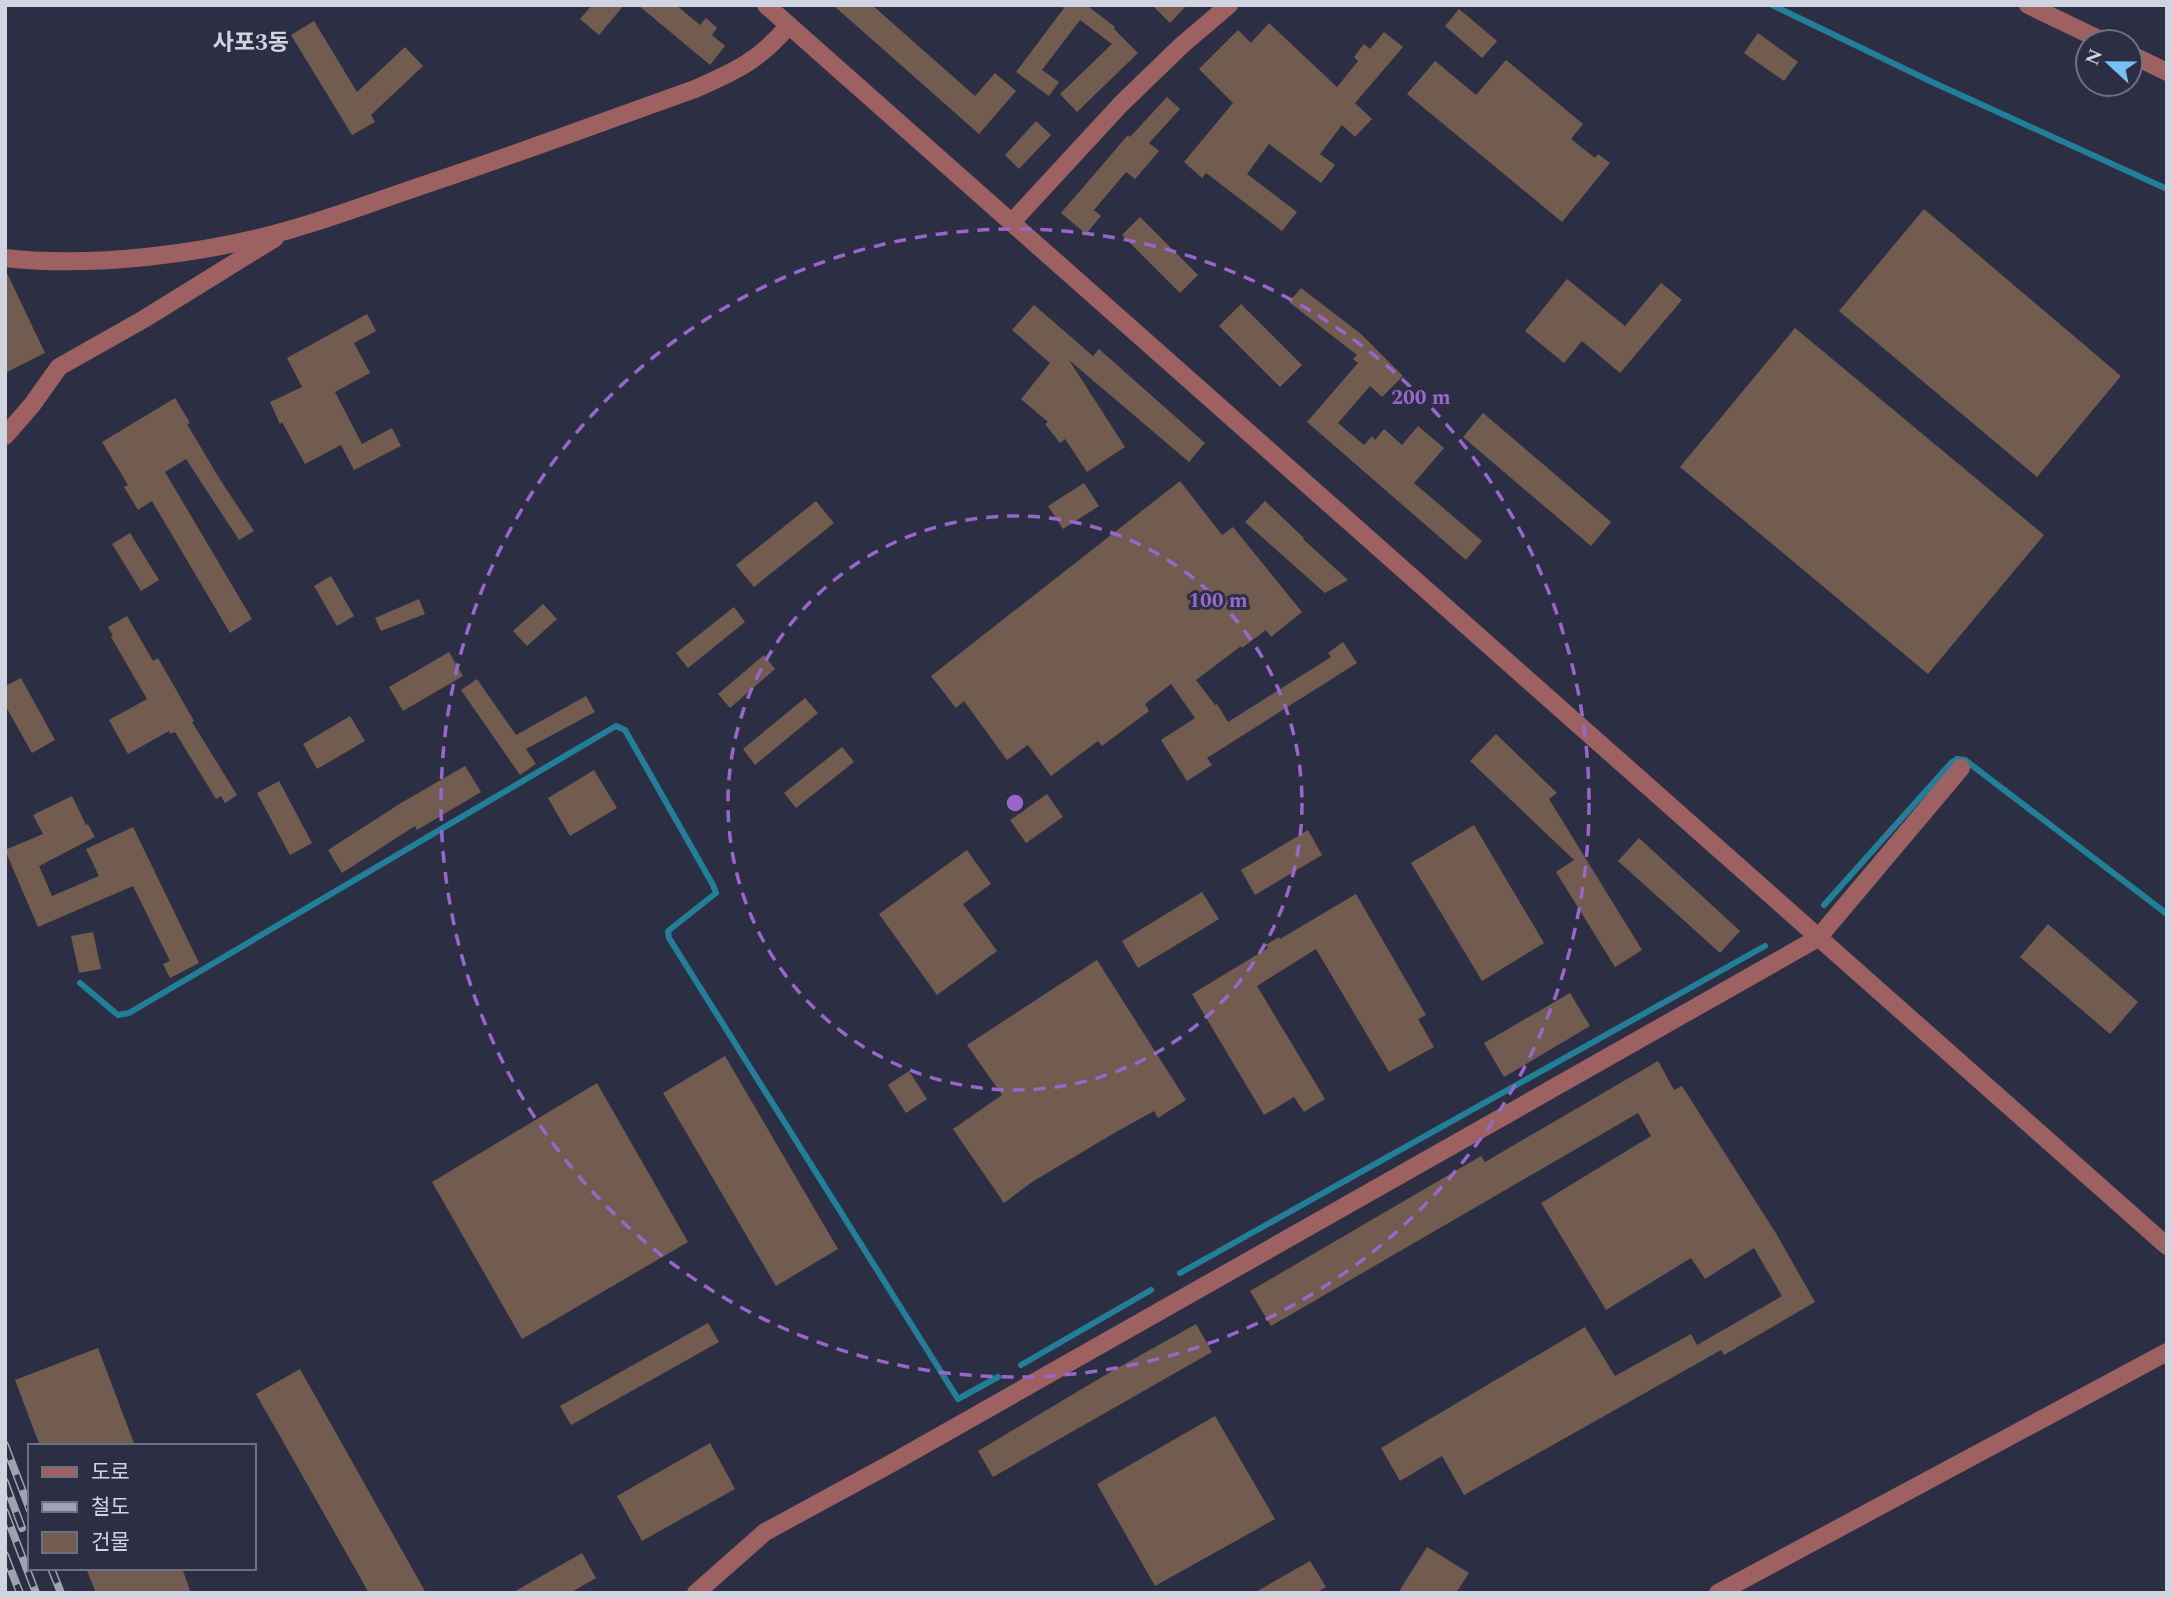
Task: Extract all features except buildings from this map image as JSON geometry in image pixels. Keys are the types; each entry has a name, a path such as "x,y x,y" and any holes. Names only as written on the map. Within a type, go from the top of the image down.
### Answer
{"street":[{"path":"766,5 2167,1246"},
{"path":"1012,222 1121,104 1182,45 1229,5"},
{"path":"2028,5 2076,28"},
{"path":"5,258 55,261 122,258 217,246 288,230 490,163 695,89 729,74 759,56 772,46 789,25"},
{"path":"2144,61 2167,72"},
{"path":"5,436 32,405 59,367 144,319 288,230"},
{"path":"696,1593 765,1532 892,1463 1818,938 1961,768"},
{"path":"1718,1593 2167,1352"}],"waterway":[{"path":"1772,5 1932,82 2167,189"},
{"path":"80,983 118,1015 129,1013 616,726 625,730 716,893 668,931 669,938 958,1399 998,1377"},
{"path":"1824,905 1957,759 1965,760 2167,914"},
{"path":"1180,1273 1765,946"},
{"path":"1021,1365 1151,1290"}],"railway":[{"path":"5,1445 28,1505"},
{"path":"5,1482 22,1528"},
{"path":"5,1512 36,1593"},
{"path":"5,1555 20,1593"},
{"path":"52,1570 61,1593"}],"district":[{"name":"사포3동","path":"251,42"}]}
